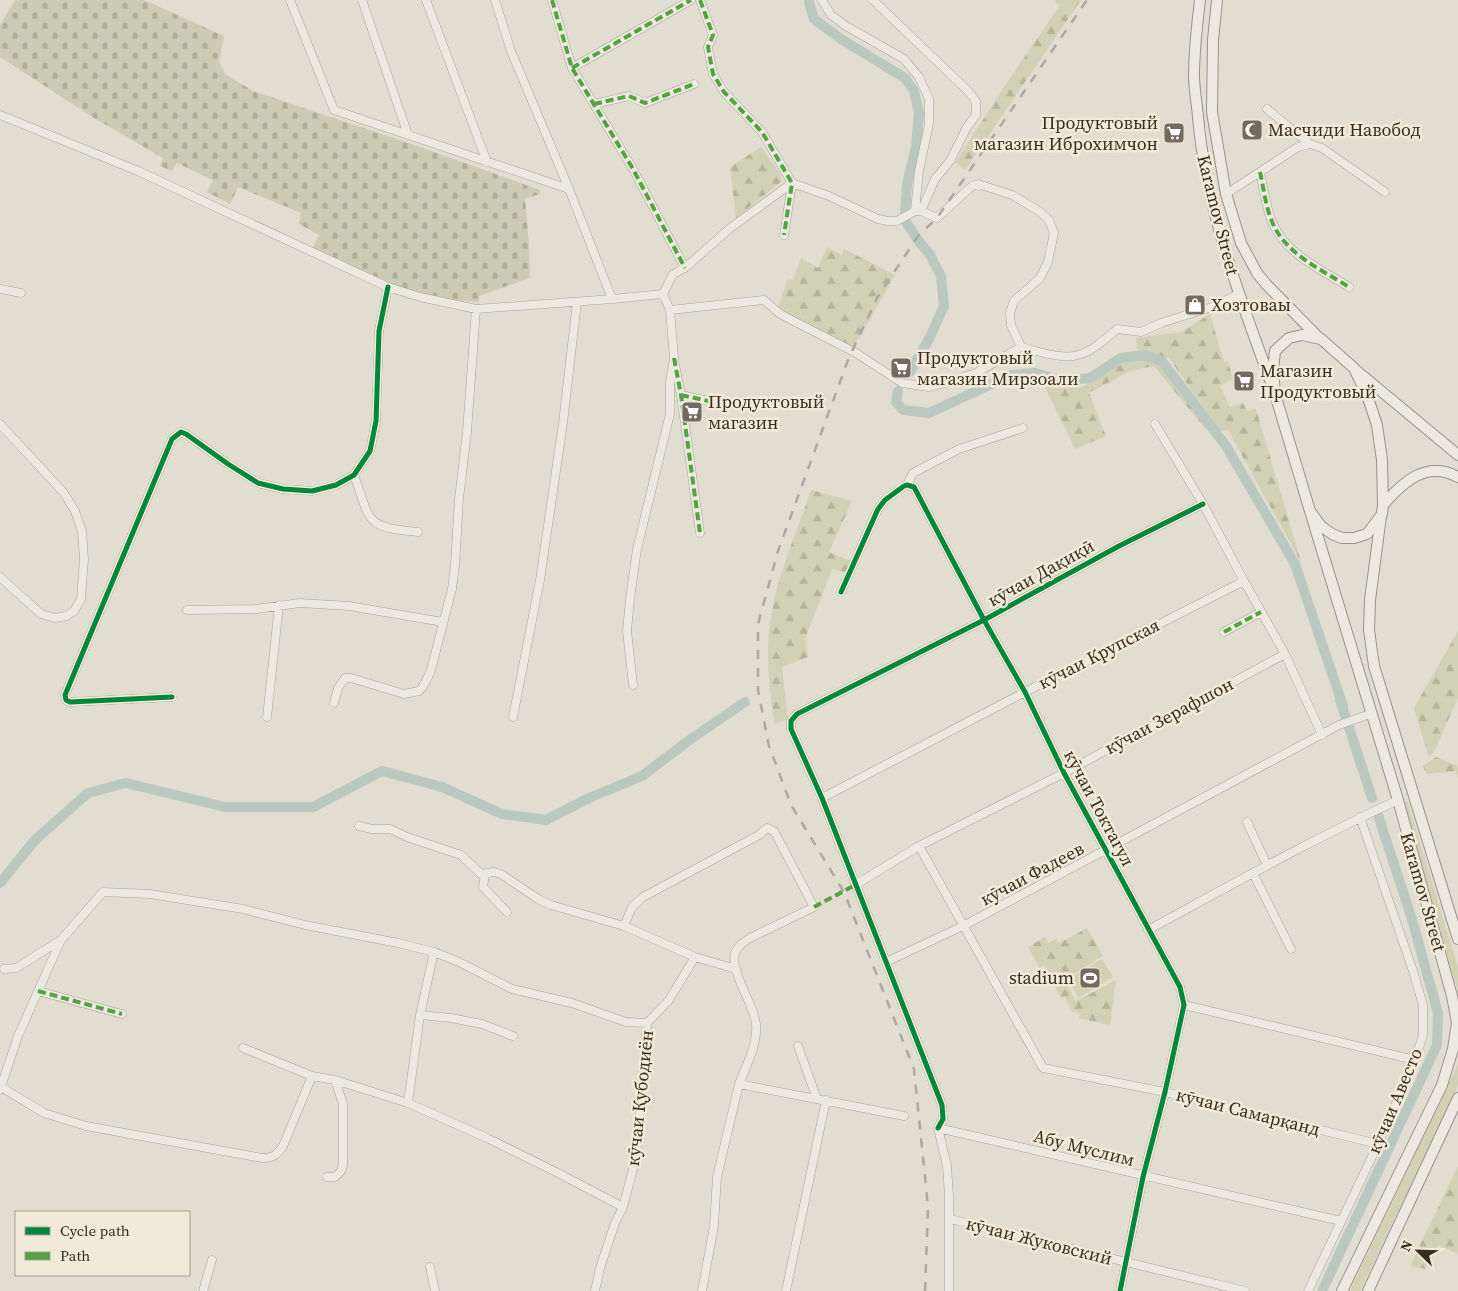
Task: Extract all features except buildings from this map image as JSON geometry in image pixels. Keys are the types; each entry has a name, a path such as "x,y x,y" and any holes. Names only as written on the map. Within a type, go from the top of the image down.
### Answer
{"main road":[{"name":"Karamov Street","path":"1200,0 1194,77 1200,143 1210,196 1238,294 1275,394 1370,714 1398,800 1452,996 1456,1022 1453,1050 1442,1084 1342,1291"},
{"name":"Karamov Street","path":"1218,0 1213,40 1212,112 1226,194 1241,243 1257,273 1266,284 1321,339 1458,455"},
{"path":"1275,394 1273,370 1275,350 1289,338 1302,335 1321,339"},
{"name":"Karamov Street","path":"1354,368 1368,398 1377,425 1382,460 1382,509 1370,600 1369,630 1374,666 1458,938"},
{"path":"1310,511 1321,526 1332,534 1342,538 1354,538 1367,534 1382,509 1400,486 1414,476 1431,472 1451,473 1458,477"},
{"path":"1368,1291 1458,1098"}],"street":[{"path":"290,0 334,110 569,189"},
{"path":"362,0 408,135"},
{"path":"426,0 487,162"},
{"path":"495,0 511,51 569,189 612,299"},
{"path":"552,0 572,68 633,169 685,268"},
{"path":"572,68 691,0"},
{"path":"700,0 712,35 708,47 713,74 724,92 762,132 792,183 784,235"},
{"path":"822,0 831,15 846,26 904,59 920,77 929,99 929,124 919,171 918,211"},
{"path":"792,183 829,196 878,219 897,221 918,211 935,179 950,161 967,127 976,115 976,101 967,90 873,0"},
{"path":"594,104 629,96 646,103 694,84"},
{"path":"1267,110 1310,144 1322,148 1385,192"},
{"path":"0,115 138,171 388,287 420,297 476,309 663,294"},
{"path":"1226,194 1298,147 1310,144"},
{"path":"1260,172 1270,215 1274,226 1282,238 1299,256 1349,287"},
{"path":"663,294 673,274 685,268 729,229 792,183"},
{"path":"918,211 938,218 972,186 978,184 1012,195 1040,211 1049,220 1054,233 1048,262 1040,278 1014,301 1010,313 1011,325 1021,347"},
{"path":"172,697 70,702 66,700 65,695 172,438 181,432 186,434 258,483 283,489 312,491 336,486 354,475 370,451 376,422 380,331 388,287"},
{"path":"0,289 21,293"},
{"path":"663,294 670,310 674,358 700,533"},
{"path":"670,310 764,300 780,314 856,354 902,383 929,387 976,373 1021,347 1054,355 1078,356 1097,346 1117,329 1141,332 1161,323 1215,306 1238,294"},
{"path":"513,717 540,580 563,423 577,302"},
{"path":"334,703 338,688 345,678 351,678 404,694 418,691 422,688 431,670 452,589 455,565 476,309"},
{"path":"633,684 627,631 630,599 637,548 670,414 670,382 674,358"},
{"path":"681,395 727,404"},
{"path":"0,424 64,493 75,511 82,531 84,558 81,599 74,611 66,616 55,618 41,614 0,577"},
{"path":"1155,424 1203,504 1285,654 1322,736"},
{"path":"841,592 881,503 907,485 913,473 959,449 1022,428"},
{"path":"354,475 364,506 373,521 385,528 418,532"},
{"name":"кӯчаи Токтагул","path":"907,485 914,487 984,620 1025,692 1064,773 1180,987 1184,1005 1165,1092 1143,1177 1120,1291"},
{"name":"кӯчаи Дақиқӣ","path":"822,798 791,729 791,721 797,714 984,620 1119,546 1203,504"},
{"name":"кӯчаи Крупская","path":"822,798 1244,581"},
{"path":"187,610 256,609 300,603 349,606 443,622"},
{"path":"267,717 279,605"},
{"path":"1224,632 1261,612"},
{"name":"кӯчаи Зерафшон","path":"919,846 1064,773 1285,654"},
{"name":"кӯчаи Фадеев","path":"886,962 963,926 1322,736 1339,725 1370,714"},
{"path":"822,798 942,1105 943,1119 938,1128 948,1166 950,1219 948,1291"},
{"path":"1148,930 1267,865 1360,817 1398,800"},
{"name":"кӯчаи Авесто","path":"1308,1291 1378,1144 1415,1060 1423,1035 1423,1005 1360,817"},
{"path":"1247,822 1267,865"},
{"path":"359,826 372,829 390,829 407,837 461,855 478,872 501,874 538,900 624,926 695,957 736,969"},
{"path":"624,926 632,907 643,896 759,835 767,828 778,835 814,907 750,938 741,944 734,956 736,969 756,1024 751,1050 739,1084 717,1178 714,1226 702,1291"},
{"path":"855,885 919,846"},
{"name":"кӯчаи Самарқанд","path":"919,846 1044,1068 1165,1092 1378,1144"},
{"path":"1253,873 1291,949"},
{"path":"485,874 483,887 507,912"},
{"path":"312,1076 283,1146 272,1158 262,1158 86,1126 44,1113 1,1089 18,1036 61,940 103,892 150,894 243,909 305,925 398,943 434,952 459,962 512,989 572,1003 626,1022 647,1023"},
{"path":"4,970 16,968 61,940"},
{"path":"408,1103 420,1014 434,952"},
{"name":"кӯчаи Қубодиён","path":"595,1291 600,1268 622,1208 636,1158 647,1023 669,1000 695,957"},
{"path":"38,991 122,1014"},
{"path":"1184,1005 1415,1060"},
{"path":"420,1014 482,1024 513,1036"},
{"path":"798,1046 817,1099"},
{"path":"243,1048 312,1076 335,1080 408,1103 487,1138 560,1174 622,1208"},
{"path":"327,1177 335,1177 341,1172 343,1165 343,1104 335,1080"},
{"path":"739,1084 904,1116"},
{"path":"786,1291 826,1100"},
{"name":"Абу Муслим","path":"938,1128 1143,1177 1340,1221"},
{"name":"кӯчаи Жуковский","path":"950,1219 1245,1291"},
{"path":"203,1291 212,1260"},
{"path":"430,1267 434,1291"}],"green space":[{"path":"15,0 144,0 224,36 219,61 225,74 253,91 420,147 540,190 540,194 525,199 530,278 479,296 479,302 436,299 391,286 312,249 319,235 299,224 301,213 238,187 230,204 207,192 213,180 177,163 172,171 160,166 163,158 94,118 0,57 0,25"},
{"path":"1056,0 1081,0 965,170 955,163 1060,5 1055,2"},
{"path":"761,147 781,175 781,182 736,218 730,167"},
{"path":"827,247 842,255 844,249 895,275 852,350 806,322 777,310 788,279 793,280 801,258 818,268"},
{"path":"1210,314 1224,362 1228,362 1233,379 1220,386 1230,407 1243,403 1247,411 1256,409 1301,562 1228,430 1220,431 1169,358 1137,349 1136,338 1182,332"},
{"path":"1143,359 1160,363 1210,427 1206,430 1154,366 1130,371 1089,393 1106,436 1075,449 1043,383 1082,387 1127,361"},
{"path":"811,490 852,501 829,552 851,561 846,573 832,569 805,639 808,657 782,667 788,719 775,724 768,668 771,615 786,560"},
{"path":"1458,631 1458,698 1434,752 1429,757 1414,708"},
{"path":"1436,757 1458,766 1458,777 1456,771 1427,774 1423,766"},
{"path":"1407,800 1458,967 1458,992 1403,803"},
{"path":"1087,928 1103,956 1064,980 1076,1001 1116,980 1110,1025 1079,1018 1080,1013 1072,1012 1065,997 1061,998 1044,966 1040,968 1028,947 1045,937 1048,943 1056,939 1059,943"},
{"name":"stadium","path":"1102,959 1113,977 1078,998 1068,979"},
{"path":"1458,1064 1458,1085 1456,1091 1360,1291 1350,1291"},
{"path":"1458,1166 1458,1254 1438,1245 1425,1269 1410,1266"}],"waterway":[{"path":"809,0 814,19 841,39 905,78 914,91 919,113 916,147 907,184 905,215"},
{"path":"906,222 929,253 941,276 944,306 930,337 910,372"},
{"path":"898,391 896,402 903,410 929,413 1011,375 1035,373 1063,381 1090,378 1121,358 1144,355 1162,361 1226,446 1295,564 1343,706"},
{"path":"1340,700 1372,798"},
{"path":"0,883 35,840 88,793 126,783 225,807 313,807 382,771 442,787 502,814 546,820 589,798 642,776 745,702"},
{"path":"1322,1291 1437,1045 1438,1013 1411,916 1378,815"}],"railway":[{"path":"925,1291 928,1207 914,1069 844,892 791,805 769,746 758,690 758,624 778,551 848,360 877,298 918,236 937,218 1087,0"}],"marked path":[{"path":"552,0 572,68 633,169 685,268"},
{"path":"572,68 691,0"},
{"path":"700,0 713,35 708,47 713,74 724,92 762,132 792,183 784,235"},
{"path":"594,104 629,96 645,103 694,84"},
{"path":"1260,172 1269,213 1280,236 1297,254 1349,287"},
{"path":"674,358 700,533"},
{"path":"681,395 727,405"},
{"path":"1224,632 1261,612"},
{"path":"814,907 855,885"},
{"path":"38,991 122,1014"}],"cycle path":[{"path":"172,697 70,702 66,700 65,695 172,439 181,432 186,434 258,483 283,489 312,491 336,485 354,475 370,451 376,421 379,331 388,287"},
{"path":"841,592 878,509 885,500 904,486 914,487 984,620 1025,692 1064,773 1180,987 1184,1005 1165,1092 1143,1177 1120,1291"},
{"path":"938,1128 943,1119 942,1105 822,798 791,729 791,721 797,714 984,620 1119,546 1203,504"}],"place":[{"name":"Масчиди Навобод","path":"1252,130"},
{"name":"Продуктовый магазин Иброхимчон","path":"1174,133"},
{"name":"Хозтоваы","path":"1195,305"},
{"name":"Продуктовый магазин Мирзоали","path":"901,368"},
{"name":"Магазин Продуктовый","path":"1244,381"},
{"name":"Продуктовый магазин","path":"692,412"},
{"name":"stadium","path":"1090,978"}]}
